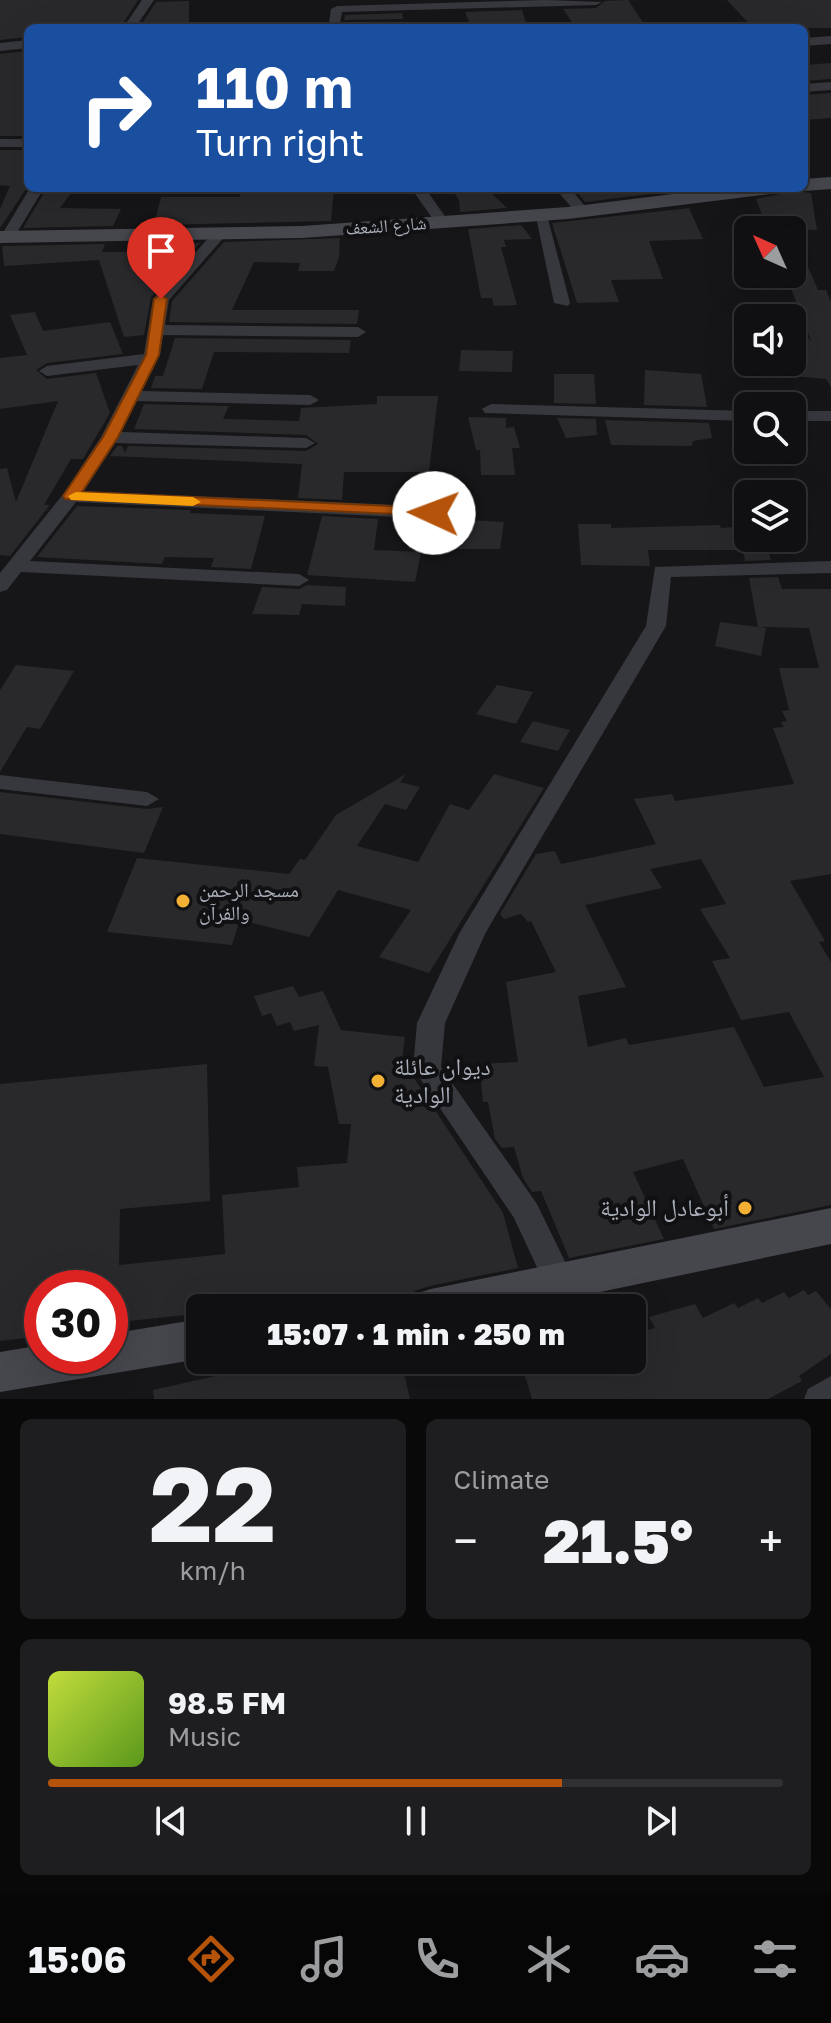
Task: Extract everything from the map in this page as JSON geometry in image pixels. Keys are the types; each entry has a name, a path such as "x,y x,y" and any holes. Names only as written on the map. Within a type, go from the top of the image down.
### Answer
{"street":[{"path":"132,24 148,0"},
{"path":"334,24 337,9 596,2"},
{"path":"808,42 831,40"},
{"path":"0,47 24,44"},
{"path":"808,88 831,86"},
{"path":"0,143 24,143"},
{"path":"808,185 831,183"},
{"path":"4,236 34,192"},
{"path":"421,192 442,222"},
{"path":"565,192 582,211"},
{"name":"شارع الشعف","path":"4,236 219,235 442,222 582,211 714,192"},
{"path":"540,215 562,303"},
{"path":"0,586 13,562 71,496 133,396 152,355 161,299 219,235"},
{"path":"156,330 358,332"},
{"path":"47,371 148,359"},
{"path":"133,396 310,400"},
{"path":"491,409 734,416"},
{"path":"806,416 831,416"},
{"path":"110,437 306,443"},
{"path":"71,496 464,514"},
{"path":"13,562 299,580"},
{"path":"560,1284 526,1212 427,1068 431,1023 473,932 656,626 662,571 831,567"},
{"path":"0,782 147,799"},
{"path":"506,1294 831,1226"},
{"path":"128,1351 186,1341"},
{"path":"0,1372 24,1368"},
{"path":"820,1399 831,1390"}],"building":[{"path":"0,0 138,0 123,24 24,24 24,37 0,40"},
{"path":"628,0 644,24 573,24 563,9 596,8 605,1"},
{"path":"727,0 831,0 831,28 808,28 808,24 749,24"},
{"path":"189,1 189,24 142,24 156,2"},
{"path":"522,10 526,24 470,24 465,12"},
{"path":"402,13 403,19 344,20 345,15"},
{"path":"24,51 24,136 0,136 0,54"},
{"path":"831,63 831,79 808,81 808,65"},
{"path":"831,93 831,118 808,120 808,95"},
{"path":"0,150 24,150 24,192 0,228 0,209 10,186 0,185"},
{"path":"45,192 72,192 60,208 121,209 113,226 23,228"},
{"path":"240,192 334,192 331,221 154,225 161,197 240,197"},
{"path":"454,192 490,192 507,208 460,212 459,200"},
{"path":"577,192 667,192 585,202"},
{"path":"790,192 811,193 817,230 806,230 806,216 762,216 756,199"},
{"path":"689,208 703,239 649,241 663,279 611,280 619,302 577,303 552,223"},
{"path":"521,225 532,239 504,240 506,247 501,247 517,305 494,306 492,298 481,298 468,229"},
{"path":"340,238 339,257 334,271 298,271 300,263 254,262 232,310 359,310 357,324 169,322 172,301 224,242"},
{"path":"200,243 151,297 144,335 124,337 99,260 4,266 2,246 105,244 102,252 150,252 151,244"},
{"path":"806,262 818,290 826,290 831,302 831,387 826,379 792,376 806,376 806,335 811,341 806,328 806,304 797,304 792,288 806,288"},
{"path":"35,312 43,331 110,322 123,354 47,363 36,370 47,379 96,373 110,413 83,459 71,459 44,505 50,505 10,556 0,555 0,469 7,468 16,502 58,401 0,409 0,358 27,355 10,315"},
{"path":"175,338 351,340 349,353 214,352 202,389 151,388 155,376 163,376"},
{"path":"461,350 513,351 512,372 459,371"},
{"path":"645,370 701,374 707,407 644,405"},
{"path":"554,374 594,374 596,404 554,403"},
{"path":"377,396 438,396 429,472 344,472 342,500 298,498 302,464 110,456 117,446 122,446 125,453 128,446 306,451 318,444 306,435 134,429 144,404 229,406 223,419 299,421 301,408 377,404"},
{"path":"468,417 506,418 506,428 514,427 520,448 512,448 515,475 481,475 480,450 476,450"},
{"path":"557,418 596,419 597,435 566,438"},
{"path":"605,420 709,423 712,438 693,441 692,446 611,445"},
{"path":"77,506 265,516 251,569 211,567 214,558 165,557 162,564 37,557"},
{"path":"322,516 378,519 374,550 421,552 415,582 307,575"},
{"path":"449,522 504,522 500,549 445,549"},
{"path":"578,524 611,524 611,528 734,527 734,550 648,550 650,566 581,565"},
{"path":"743,552 768,552 771,560 745,561"},
{"path":"778,577 782,589 831,589 831,874 790,881 825,941 819,942 831,962 831,1205 714,1229 683,1159 633,1172 664,1239 569,1258 541,1191 532,1192 523,1178 514,1147 502,1148 495,1139 488,1102 483,1102 479,1064 518,1062 506,982 556,972 531,921 528,922 521,914 504,919 500,914 536,854 555,851 561,864 656,844 634,799 672,794 675,801 794,784 773,728 784,727 781,722 787,721 782,711 789,710 779,668 819,668 809,628 759,627 766,628 761,656 715,646 720,622 758,627 749,578","holes":["701,859 726,904 700,909 730,958 712,961 741,1020 789,1012 824,1077 764,1087 734,1027 629,1045 626,1038 588,1047 578,996 626,987 585,905 662,888 650,869"]},
{"path":"307,585 346,587 345,606 302,604 299,615 252,614 262,587 299,589"},
{"path":"16,665 74,671 40,729 27,727 0,772 0,690"},
{"path":"497,685 533,692 516,724 476,714"},
{"path":"533,721 570,730 558,751 520,742"},
{"path":"406,774 400,782 420,787 406,810 385,804 357,846 418,862 450,804 469,810 494,774 544,788 429,973 379,957 411,910 338,890 309,937 240,920 232,945 107,932 137,858 289,874 300,859 305,860 336,815"},
{"path":"0,792 147,809 163,807 144,853 0,834"},
{"path":"293,986 299,997 323,991 341,1030 405,1037 402,1060 503,1213 518,1268 430,1286 412,1294 186,1294 186,1315 128,1321 128,1270 24,1270 24,1338 0,1341 0,1084 207,1064 210,1201 120,1209 119,1265 225,1254 222,1195 299,1187 297,1167 347,1163 351,1124 339,1124 328,1067 314,1066 319,1025 294,1031 290,1022 277,1026 271,1013 262,1016 254,996"},
{"path":"804,1290 808,1295 816,1291 831,1309 831,1354 799,1376 802,1381 768,1399 532,1399 524,1374 646,1374 646,1331 655,1328 649,1317 695,1304 703,1318 734,1303 738,1308 758,1298 762,1303 784,1292 789,1298"},
{"path":"224,1374 404,1374 410,1399 154,1399 153,1390"}],"slow traffic":[{"path":"76,496 193,502"}],"place":[{"name":"مسجد الرحمن والفرآن","path":"183,901"},
{"name":"ديوان عائلة الوادية","path":"378,1081"},
{"name":"أبوعادل الوادية","path":"745,1208"}],"route":[{"path":"161,299 152,355 110,437 71,496 434,513"}]}
